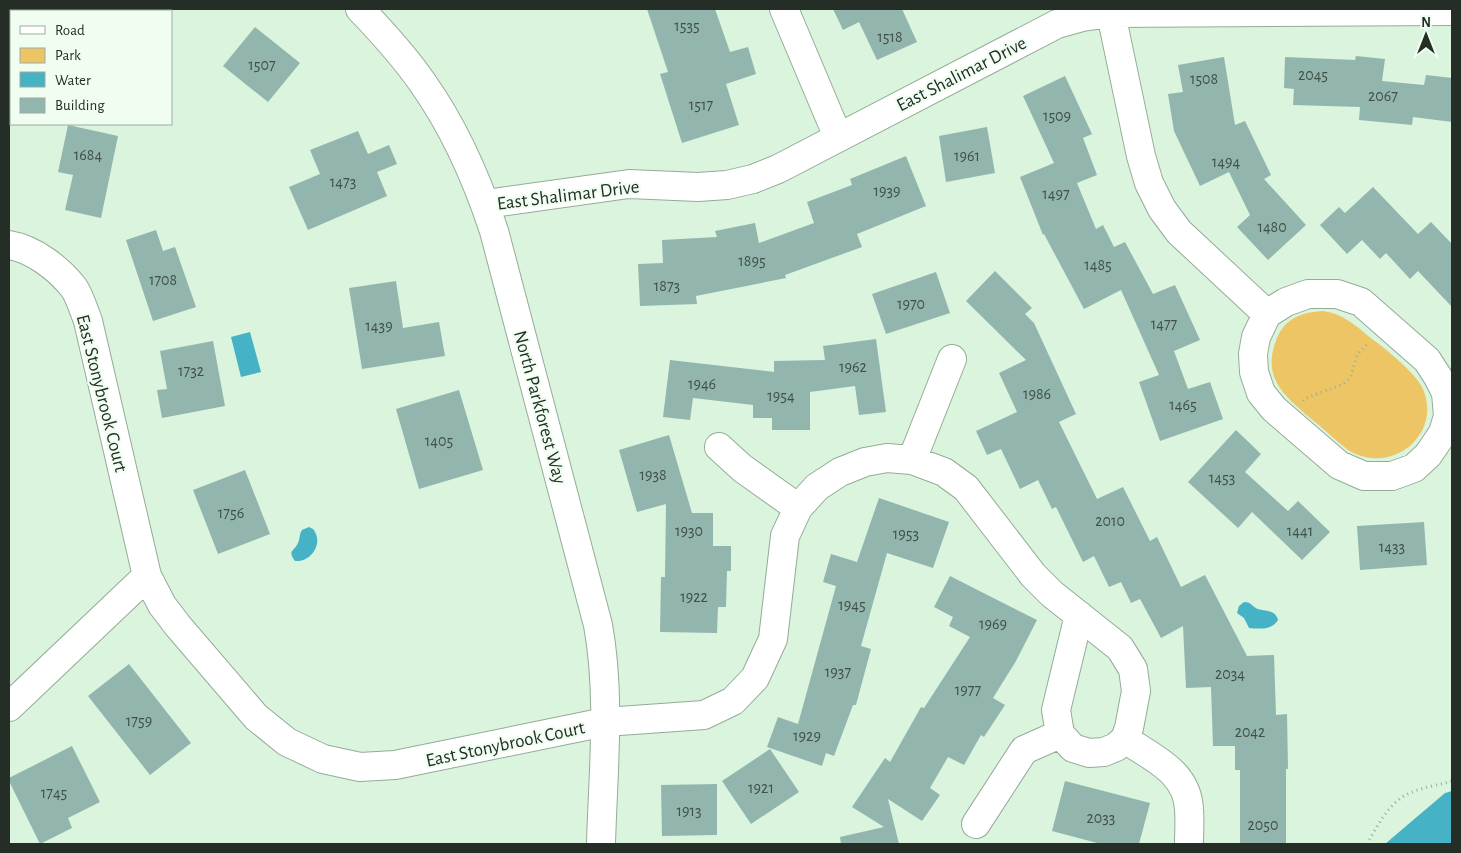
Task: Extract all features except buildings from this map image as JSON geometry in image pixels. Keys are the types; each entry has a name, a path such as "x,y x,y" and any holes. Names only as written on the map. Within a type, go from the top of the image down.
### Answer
{"street":[{"name":"North Parkforest Way","path":"360,9 388,39 422,82 463,152 494,231 598,625 603,652 605,722 602,844"},
{"path":"784,9 838,137"},
{"name":"East Shalimar Drive","path":"485,204 629,184 727,185 753,179 778,169 1057,24 1111,11 1452,11"},
{"path":"1111,11 1141,156 1149,183 1162,209 1179,232 1267,314"},
{"name":"East Stonybrook Court","path":"9,246 17,247 48,262 74,289 88,321 147,576 162,605 256,717 287,742 323,759 360,767 394,766 605,722 704,716 733,701 755,678 773,639 785,536 798,508 817,487 840,472 887,458 912,460 944,472 966,488 1033,575 1052,594 1120,648 1133,669 1136,691 1125,739"},
{"path":"1308,294 1336,294 1361,302 1427,360 1438,376 1446,393 1448,416 1443,433 1428,455 1414,468 1392,476 1364,476 1339,465 1274,409 1261,393 1254,372 1253,354 1256,337 1267,314 1286,302 1308,294"},
{"path":"912,460 952,359"},
{"path":"719,447 742,468 798,508"},
{"path":"9,708 147,576"},
{"path":"1079,615 1056,710 1060,734 1073,748 1089,754 1104,752 1116,747 1125,739 1169,767 1184,786 1189,808 1188,844"},
{"path":"976,824 1024,750 1060,734"}],"path":[{"path":"1302,402 1306,398 1341,386 1347,381 1351,376 1357,355 1374,337"},
{"path":"1367,844 1392,806 1403,796 1452,781"}],"green space":[{"path":"1323,311 1344,318 1355,325 1399,361 1422,387 1427,404 1426,420 1420,434 1410,446 1397,454 1382,458 1365,457 1348,450 1291,401 1277,384 1272,364 1273,352 1280,331 1296,317"}],"water":[{"path":"250,332 261,372 241,377 231,337"},
{"path":"309,527 316,534 317,545 307,558 295,561 291,553 298,543 302,530"},
{"path":"1244,602 1258,609 1273,612 1278,620 1269,627 1261,629 1249,628 1244,618 1237,613 1239,606"},
{"path":"1452,791 1452,844 1385,844 1445,793"}]}
